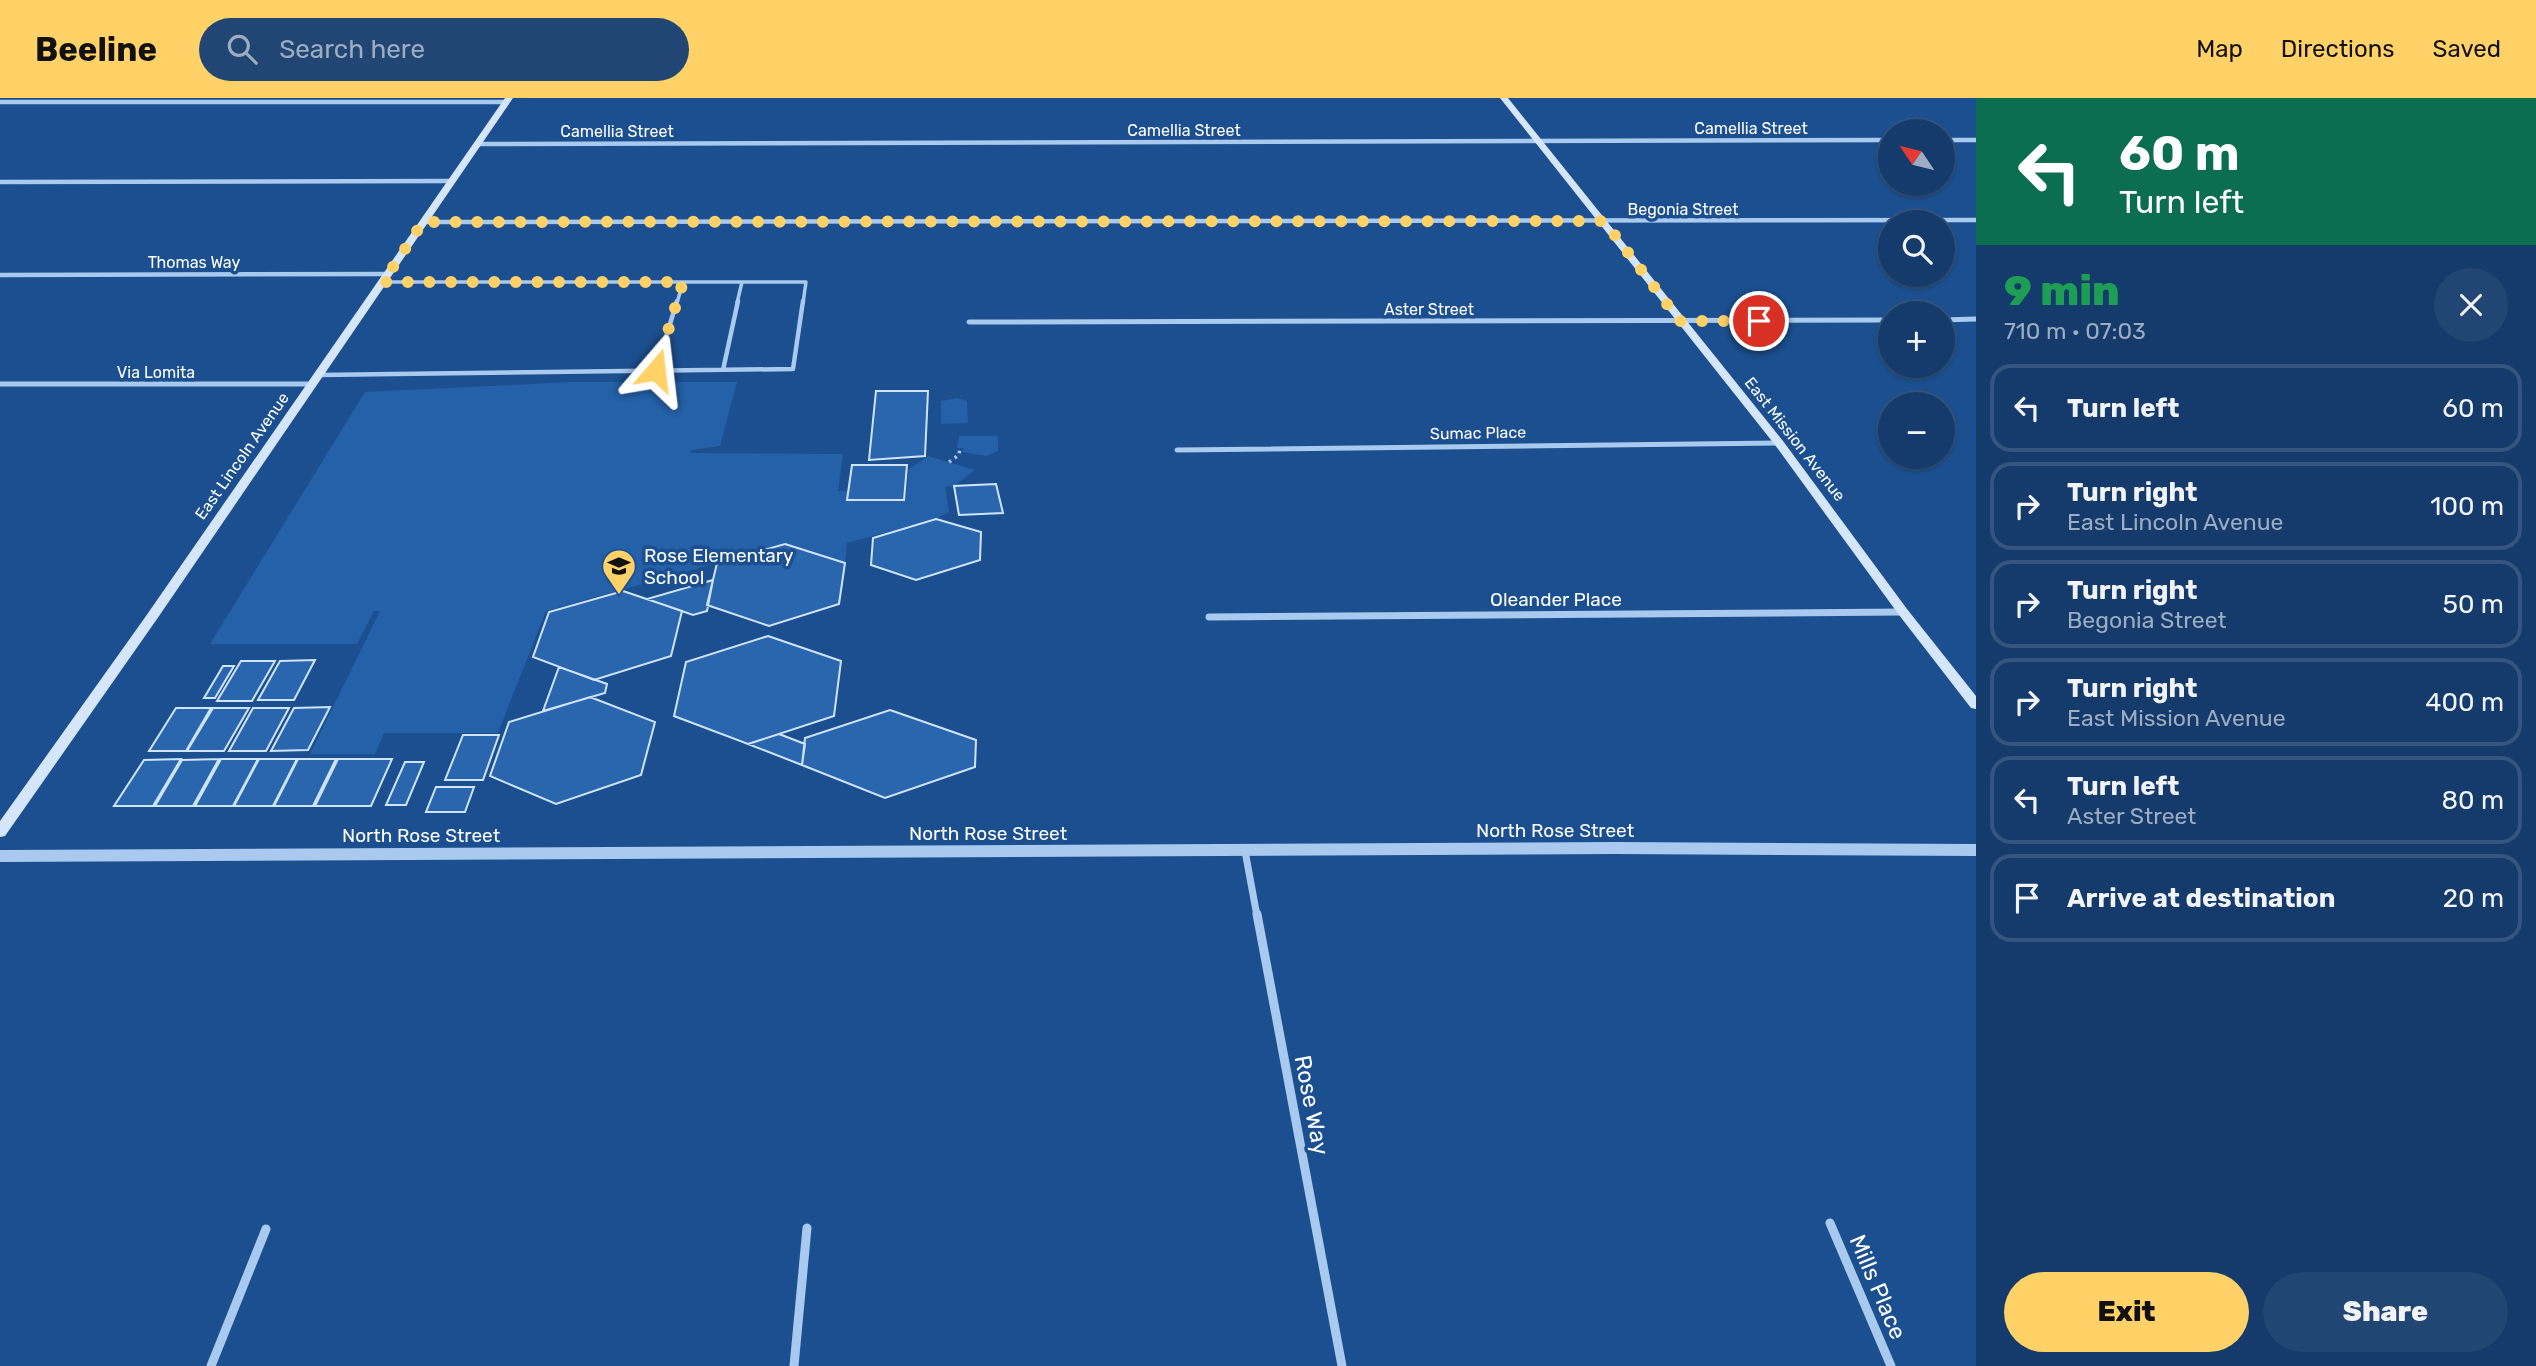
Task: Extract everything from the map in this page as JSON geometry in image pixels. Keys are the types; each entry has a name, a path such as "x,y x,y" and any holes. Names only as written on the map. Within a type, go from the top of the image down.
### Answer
{"main road":[{"name":"East Mission Avenue","path":"1504,98 1779,443 1903,612 1976,705"},
{"name":"East Lincoln Avenue","path":"0,832 508,100"}],"street":[{"path":"0,102 508,100"},
{"name":"Camellia Street","path":"478,144 1878,140"},
{"path":"1955,140 1976,140"},
{"path":"0,182 452,181"},
{"name":"Begonia Street","path":"423,222 1976,220"},
{"name":"Thomas Way","path":"0,275 386,278"},
{"name":"Aster Street","path":"969,322 1878,320"},
{"path":"1955,320 1976,320"},
{"name":"Via Lomita","path":"0,384 316,379"},
{"name":"Sumac Place","path":"1178,450 1779,443"},
{"name":"Oleander Place","path":"1209,617 1903,612"},
{"name":"North Rose Street","path":"0,856 1616,848 1976,850"},
{"name":"Rose Way","path":"1245,851 1342,1366"},
{"name":"Mills Place","path":"1830,1223 1891,1366"},
{"path":"211,1366 266,1228"},
{"path":"794,1366 807,1228"}],"lane":[{"path":"316,379 793,369 806,282 386,278"},
{"path":"656,370 683,282"},
{"path":"723,370 742,282"}],"path":[{"path":"949,462 959,455 960,448"}],"shaded area":[{"path":"573,382 737,382 720,446 691,450 690,453 843,454 838,491 849,491 848,500 905,501 909,469 928,456 975,470 954,486 945,487 949,512 936,519 847,543 845,563 785,544 546,611 498,733 384,733 375,754 310,754 380,611 374,611 357,644 210,644 365,392"},
{"path":"958,398 967,401 968,423 941,424 941,401"},
{"path":"959,436 998,436 998,451 986,456 963,452 963,448 957,448"}],"building":[{"path":"876,391 928,391 925,456 869,460"},
{"path":"852,465 907,465 904,500 847,500"},
{"path":"996,484 1003,513 959,515 954,486"},
{"path":"936,519 981,532 980,560 916,580 871,565 873,538"},
{"path":"785,544 845,563 839,604 769,626 707,605 717,563"},
{"path":"713,580 707,611 693,615 647,599"},
{"path":"623,591 682,611 671,656 594,680 533,657 549,612"},
{"path":"768,636 841,661 834,716 748,744 674,716 686,662"},
{"path":"315,660 294,700 258,700 280,661"},
{"path":"241,661 275,661 252,701 217,701"},
{"path":"223,666 234,666 215,698 204,698"},
{"path":"559,667 607,684 605,693 543,711"},
{"path":"590,697 655,722 641,775 556,804 490,776 509,722"},
{"path":"330,707 308,750 271,751 294,708"},
{"path":"176,708 211,708 186,751 149,751"},
{"path":"213,708 249,708 224,751 187,751"},
{"path":"253,708 289,708 266,751 229,751"},
{"path":"890,710 976,740 975,767 885,798 802,765 805,738"},
{"path":"779,734 805,744 802,765 748,744"},
{"path":"463,735 499,735 483,780 445,780"},
{"path":"181,759 153,806 114,806 144,760"},
{"path":"219,759 193,806 155,806 182,760"},
{"path":"221,759 258,759 233,806 195,806"},
{"path":"259,759 297,759 273,806 234,806"},
{"path":"298,759 336,759 313,806 274,806"},
{"path":"338,759 392,759 371,806 315,806"},
{"path":"405,762 424,762 406,805 386,805"},
{"path":"436,787 474,787 465,812 426,812"}],"place":[{"name":"Rose Elementary School","path":"619,596"}],"route":[{"path":"656,370 683,282 383,282 423,222 1604,221 1680,321 1759,321"}]}
